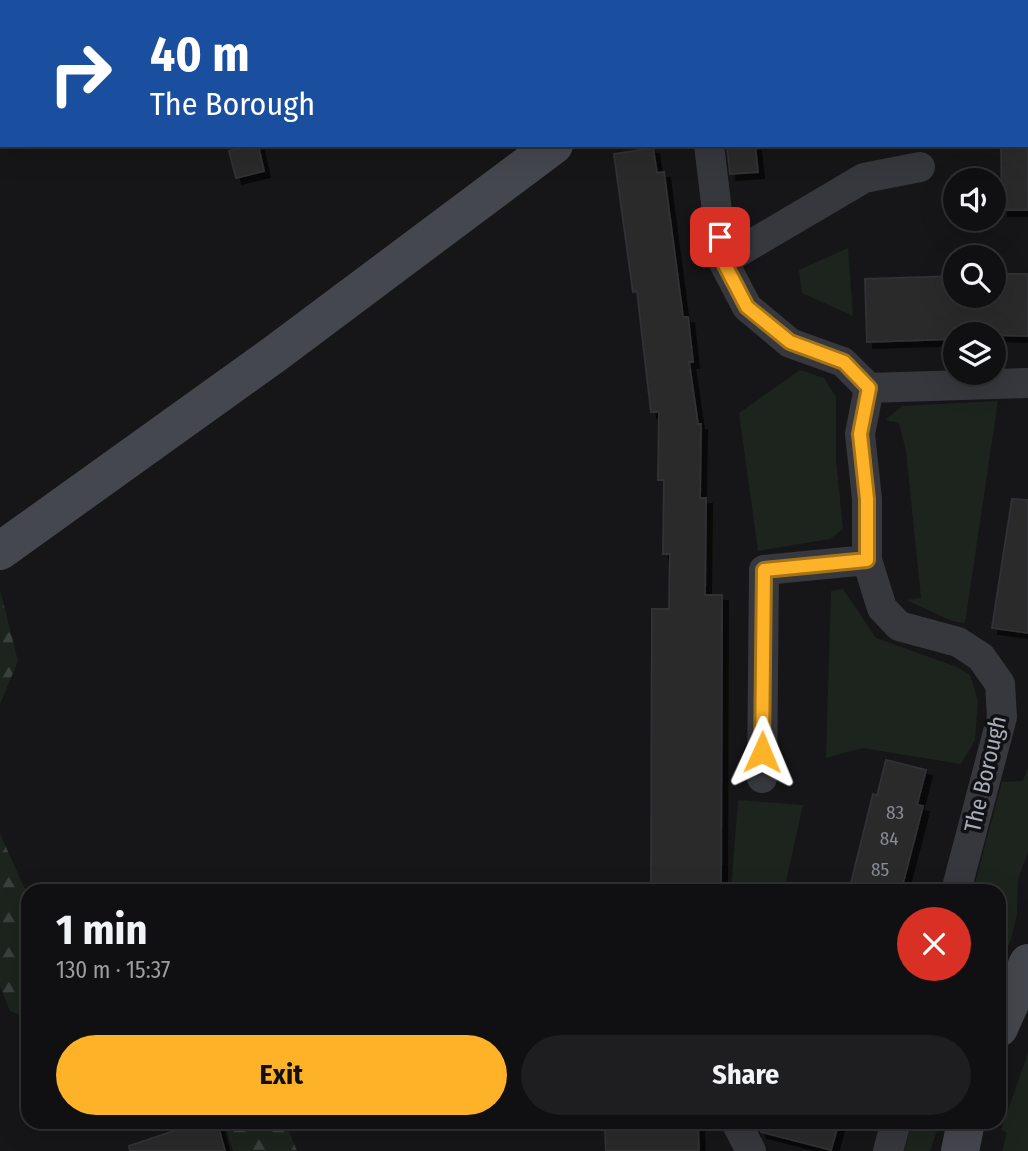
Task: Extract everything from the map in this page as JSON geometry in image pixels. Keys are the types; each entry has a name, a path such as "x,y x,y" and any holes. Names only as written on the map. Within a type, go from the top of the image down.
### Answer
{"street":[{"path":"0,551 276,353 551,147"},
{"path":"709,147 723,261 747,307 790,342 844,362 869,388 1028,383"},
{"path":"723,261 864,178 920,167"},
{"name":"The Borough","path":"869,388 860,434 867,499 867,560 882,608 899,626 958,642 981,657 1000,684 1002,717 958,884"},
{"path":"762,778 764,570 867,560"},
{"path":"1006,1012 1028,963"},
{"path":"740,1129 751,1151"},
{"path":"888,1151 894,1129"},
{"path":"960,1151 965,1129"}],"green space":[{"path":"848,248 853,316 802,293 799,270"},
{"path":"800,370 824,378 836,397 836,460 843,529 830,539 758,551 739,413"},
{"path":"998,401 965,623 952,621 906,600 921,598 906,451 899,423 885,420 902,406"},
{"path":"843,589 876,638 957,667 970,675 978,701 975,740 961,764 862,748 826,758 831,591"},
{"path":"0,590 18,661 0,704"},
{"path":"1028,767 1028,852 1018,879 1017,914 1006,951 1006,884 975,884 1002,782 1023,781"},
{"path":"738,800 803,805 786,884 732,884"},
{"path":"0,834 23,884 21,1015 10,1011 0,986"},
{"path":"1028,1053 1028,1151 1002,1151 1007,1133 1001,1130 1006,1129 1006,1116"},
{"path":"226,1129 288,1129 297,1151 233,1151"},
{"path":"910,1129 938,1129 930,1151 904,1151"}],"building":[{"path":"258,147 264,171 236,178 229,151"},
{"path":"727,147 755,147 758,172 730,174"},
{"path":"1001,147 1028,147 1028,210 1006,210 1006,168 1001,168"},
{"path":"653,148 657,173 664,172 683,317 688,317 693,362 689,362 698,424 701,424 700,498 706,498 705,595 722,595 721,884 651,884 652,609 669,609 670,554 663,554 664,480 658,480 659,412 651,412 637,291 633,292 614,154"},
{"path":"1006,274 1028,274 1028,336 1006,335 1006,322 943,322 943,339 867,342 865,279 943,276 943,308 1006,308"},
{"path":"1012,499 1028,500 1028,633 992,628"},
{"path":"886,760 926,770 917,805 923,806 903,884 851,884 873,794 877,796"},
{"path":"180,1129 219,1129 225,1151 130,1151 129,1146"},
{"path":"605,1129 698,1129 699,1151 606,1151"},
{"path":"760,1129 837,1129 831,1150 761,1132"}],"route":[{"path":"720,237 723,261 747,307 790,342 844,362 869,388 860,434 867,499 867,560 764,570 762,752"}]}
